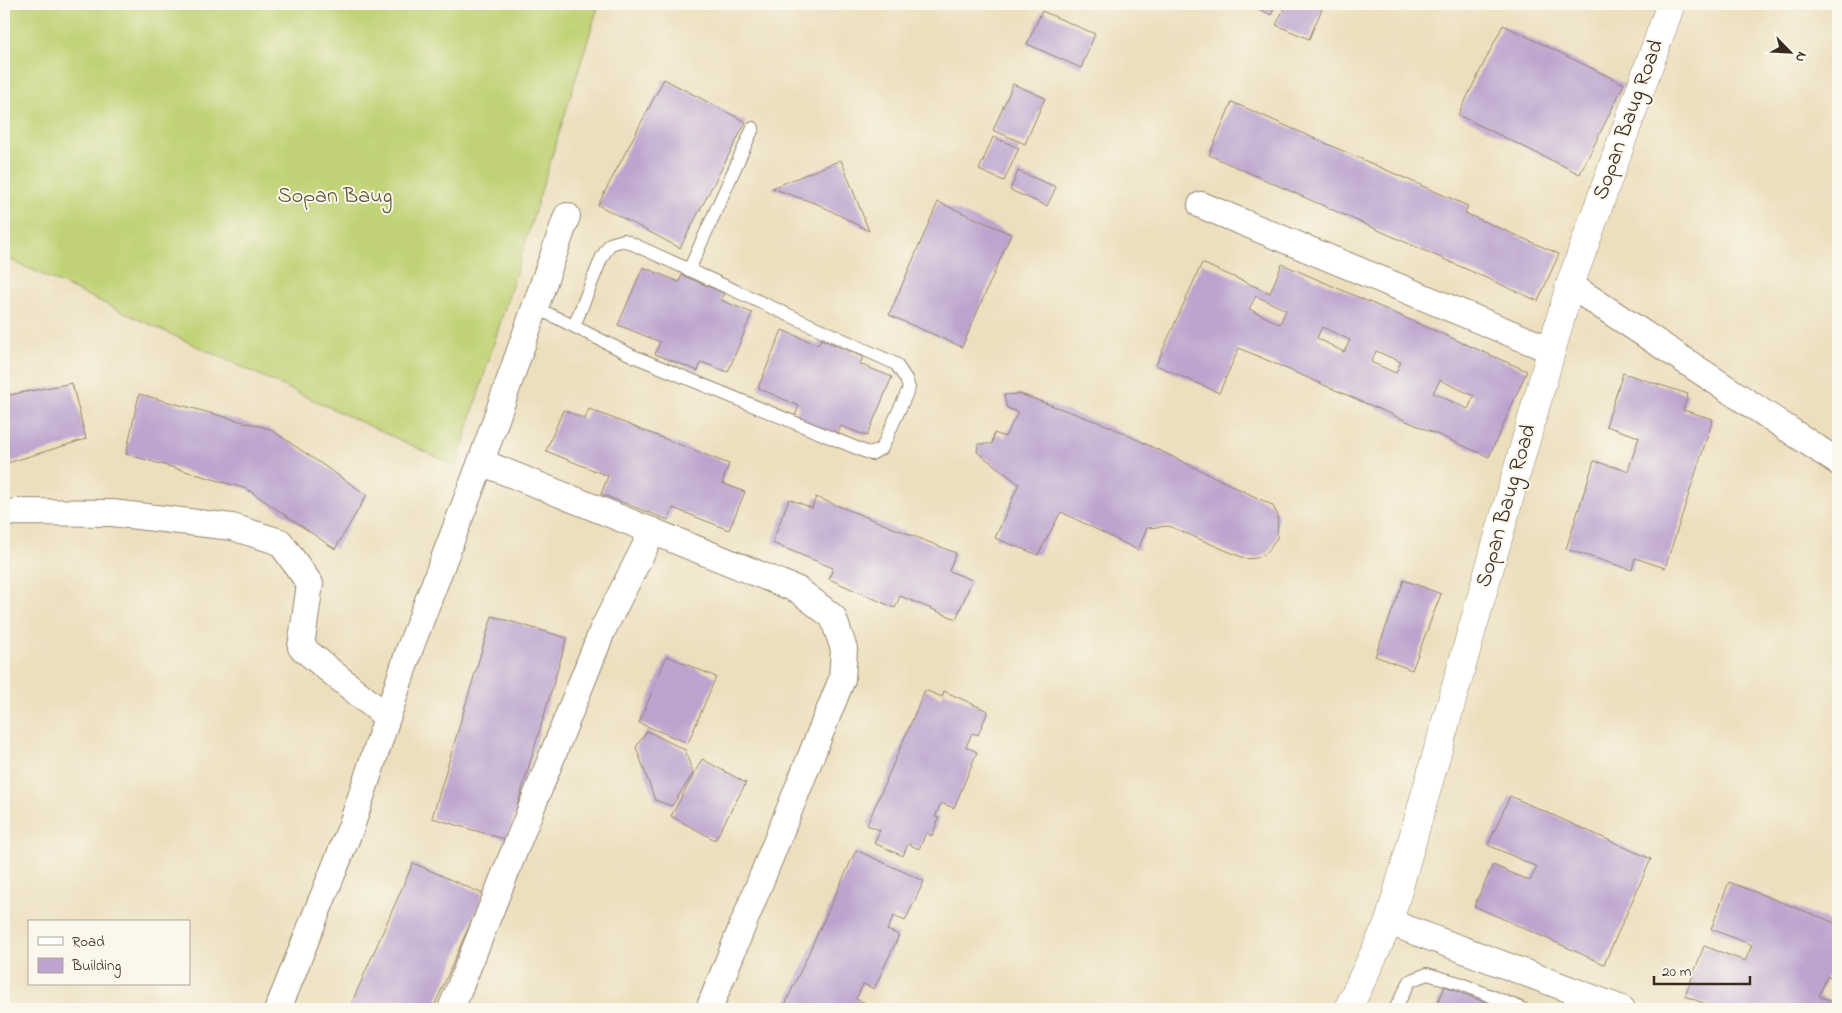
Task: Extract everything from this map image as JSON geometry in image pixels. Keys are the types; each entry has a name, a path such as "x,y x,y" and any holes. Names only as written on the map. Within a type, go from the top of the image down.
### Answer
{"street":[{"name":"Sopan Baug Road","path":"1348,1009 1389,922 1570,285 1671,4"},
{"path":"1201,205 1551,350"},
{"path":"278,1009 350,827 410,648 482,462 567,216"},
{"path":"1570,285 1838,462"},
{"path":"482,462 798,590 833,617 844,649 842,679 709,1009"},
{"path":"4,514 16,512 112,513 232,527 280,542 310,584 301,647 387,717"},
{"path":"451,1009 603,629 653,531"},
{"path":"1389,922 1622,1009"}],"lane":[{"path":"689,270 753,128"},
{"path":"535,307 633,356 871,454 882,448 909,388 906,379 896,364 624,240 610,244 602,257 574,326"},
{"path":"1395,1009 1410,981 1427,974 1459,983 1523,1009"}],"green space":[{"name":"Sopan Baug","path":"4,4 599,4 456,466 4,257"}],"building":[{"path":"1248,4 1276,4 1271,15"},
{"path":"1286,4 1324,4 1309,39 1276,25"},
{"path":"1042,11 1095,34 1081,68 1027,44"},
{"path":"1503,25 1624,84 1580,174 1458,115"},
{"path":"664,79 746,122 680,248 598,205"},
{"path":"1013,84 1045,98 1025,144 993,130"},
{"path":"1232,102 1468,206 1465,213 1559,254 1538,301 1209,155"},
{"path":"993,137 1019,148 1004,181 979,170"},
{"path":"841,160 869,231 820,205 772,188"},
{"path":"1018,171 1056,187 1047,206 1010,190"},
{"path":"938,202 1011,234 962,347 889,315"},
{"path":"1202,263 1270,293 1282,264 1527,371 1489,457 1239,348 1219,393 1156,365","holes":["1256,296 1286,310 1280,324 1249,309","1322,327 1350,340 1344,352 1317,338","1376,351 1401,362 1396,373 1371,362","1440,380 1474,396 1468,409 1433,393"]},
{"path":"643,267 679,282 682,275 724,293 721,300 752,313 728,372 701,362 698,371 655,354 660,342 618,325"},
{"path":"782,330 818,345 821,339 863,357 860,364 892,377 867,436 841,426 837,435 794,418 799,406 758,388"},
{"path":"1623,373 1688,394 1683,410 1713,419 1665,568 1635,558 1632,570 1566,549 1594,461 1628,471 1639,437 1606,426"},
{"path":"72,383 86,439 4,464 4,396"},
{"path":"139,394 270,429 367,495 335,549 247,489 126,454"},
{"path":"1020,394 1109,426 1272,505 1278,515 1277,538 1268,552 1257,558 1246,559 1169,526 1147,528 1138,550 1061,512 1038,555 995,538 1019,484 977,452 978,444 992,444 994,433 1005,437 1018,412 1007,408 1004,395"},
{"path":"589,409 729,464 722,483 745,492 729,530 673,508 668,520 601,494 608,476 546,451 563,410 585,419"},
{"path":"816,497 956,553 949,571 972,580 956,619 900,596 895,608 829,579 833,568 772,543 789,499 812,508"},
{"path":"1404,580 1441,594 1412,670 1375,656"},
{"path":"492,616 567,638 507,840 432,818"},
{"path":"667,656 716,677 688,743 639,723"},
{"path":"925,690 942,697 944,691 988,711 978,735 972,733 966,747 977,752 954,808 941,803 935,817 939,818 932,836 926,833 919,849 908,844 903,856 874,843 880,830 867,825"},
{"path":"647,731 685,750 693,773 672,806 655,800 636,747"},
{"path":"702,759 746,783 715,840 671,816"},
{"path":"1510,796 1651,859 1604,964 1474,906 1493,865 1530,881 1537,867 1488,845"},
{"path":"856,850 924,881 905,921 894,916 887,930 899,935 874,989 863,984 856,999 865,1003 862,1009 783,1009"},
{"path":"413,863 483,894 433,1009 349,1009"},
{"path":"1729,882 1838,924 1838,980 1827,976 1819,996 1833,1002 1830,1009 1719,1009 1685,996 1704,946 1745,961 1752,945 1711,929"},
{"path":"1445,986 1501,1009 1435,1009"}]}
